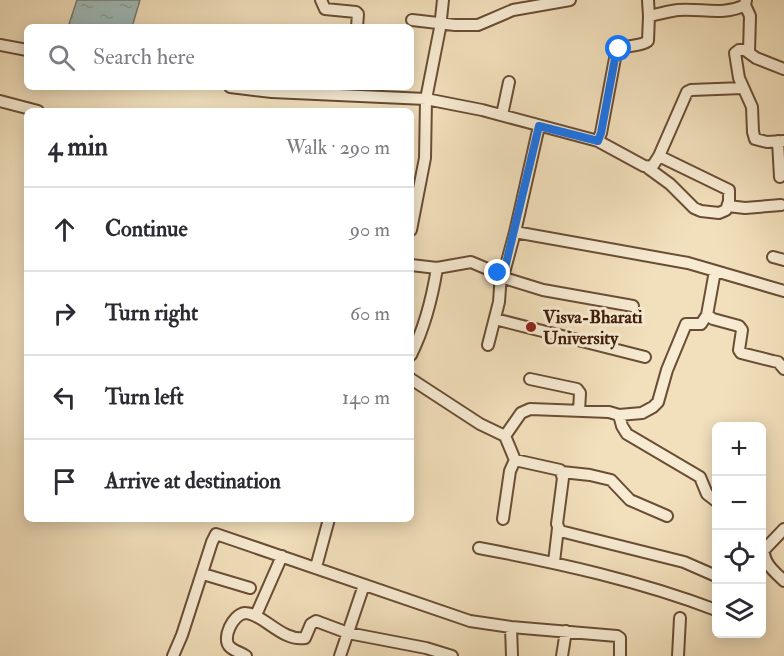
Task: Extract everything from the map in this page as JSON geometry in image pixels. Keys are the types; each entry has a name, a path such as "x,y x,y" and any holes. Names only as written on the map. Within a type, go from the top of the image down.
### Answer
{"street":[{"path":"321,0 325,9 356,12 357,24"},
{"path":"414,215 425,158 426,99 443,0"},
{"path":"412,20 478,25 513,10 570,0"},
{"path":"598,141 616,53 625,47 644,44 648,41 650,16 648,0"},
{"path":"650,16 679,10 737,10 745,2 750,16 749,52"},
{"path":"0,45 24,49"},
{"path":"780,177 781,141 755,139 752,107 742,88 735,53 743,49 756,58 784,69"},
{"path":"502,115 509,82"},
{"path":"648,168 652,167 659,156 687,92 742,88"},
{"path":"255,90 349,92 426,99 502,115 598,141 648,168 670,184 694,208 700,211 723,213 728,206 730,192 727,188 659,156"},
{"path":"0,101 27,108"},
{"path":"488,345 495,319 501,275 515,232 539,126"},
{"path":"728,206 745,208 781,205"},
{"path":"515,232 688,263 784,291"},
{"path":"414,265 437,268 471,262 543,290 633,306"},
{"path":"414,349 429,310 437,268"},
{"path":"505,436 525,410 530,409 619,415 642,413 653,407 661,395 667,370 686,324 701,324 707,315 715,271"},
{"path":"707,315 713,319 739,326 742,330 739,350 741,353 778,362 784,369"},
{"path":"495,319 645,357"},
{"path":"530,379 577,389 580,393 579,411"},
{"path":"414,381 480,424 505,436 515,460 510,471 503,519"},
{"path":"619,415 627,434 700,477 707,494 712,498"},
{"path":"515,460 531,465 557,468 562,472 611,480 630,500 668,516"},
{"path":"554,562 562,472"},
{"path":"316,567 328,522"},
{"path":"558,528 564,533 684,562 712,574"},
{"path":"766,546 784,529"},
{"path":"173,656 216,534 470,621 511,627 617,636 620,638 620,656"},
{"path":"479,548 554,562 632,582 712,608"},
{"path":"256,615 282,556"},
{"path":"766,562 784,580"},
{"path":"202,574 250,588"},
{"path":"340,656 364,585"},
{"path":"246,656 228,645 229,627 238,615 248,614 256,615 265,623 297,638 305,638 313,621 348,633 426,648 452,656"},
{"path":"678,656 680,618"},
{"path":"511,627 513,656"},
{"path":"562,656 566,631"}],"water":[{"path":"77,0 140,0 133,24 69,24"}],"place":[{"name":"Visva-Bharati University","path":"531,327"}],"route":[{"path":"498,273 503,272 505,268 539,126 598,141 616,53 619,49"}]}
